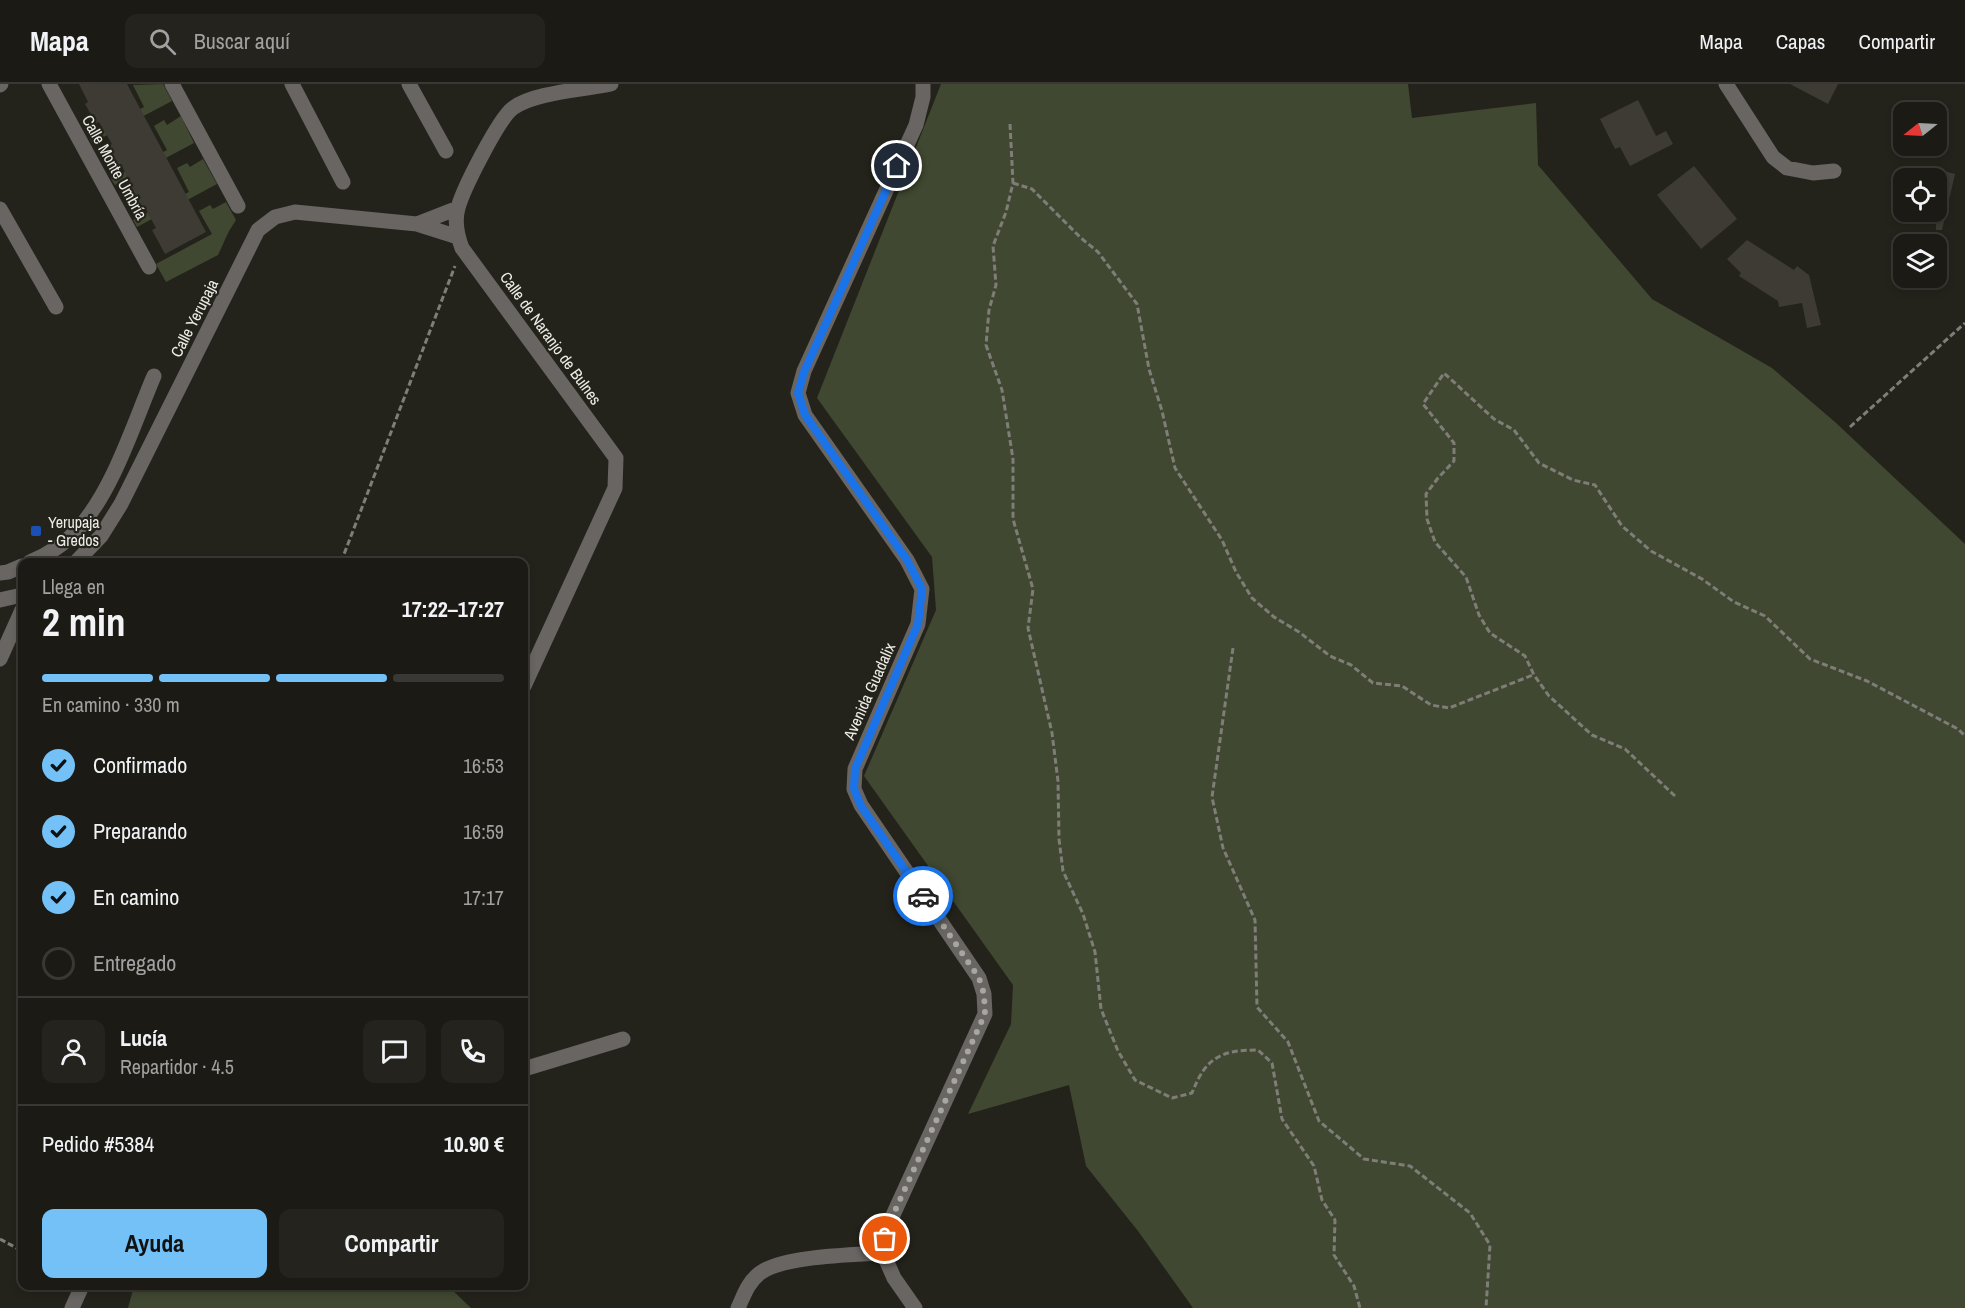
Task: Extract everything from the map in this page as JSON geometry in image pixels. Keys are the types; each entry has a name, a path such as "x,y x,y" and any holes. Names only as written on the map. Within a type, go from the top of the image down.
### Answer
{"street":[{"name":"Calle Monte Umbría","path":"49,84 149,267"},
{"path":"172,84 238,206"},
{"path":"292,84 343,182"},
{"path":"410,84 446,151"},
{"path":"460,242 456,223 462,195 498,126 513,108 537,98 611,84"},
{"name":"Avenida Guadalix","path":"883,1252 888,1226 985,1014 984,994 979,978 861,806 854,789 855,769 918,624 922,589 907,560 805,415 798,393 804,372 916,125 923,97 923,84"},
{"path":"1726,84 1773,157 1787,168 1813,173 1834,171"},
{"name":"Calle Yerupaja","path":"417,224 458,208"},
{"path":"0,209 56,307"},
{"name":"Calle Yerupaja","path":"80,558 101,536 121,504 258,230 275,217 296,212 417,224 460,242"},
{"name":"Calle de Naranjo de Bulnes","path":"460,242 616,458 615,488 528,677"},
{"path":"40,558 47,555 78,529 105,491 154,376"},
{"path":"0,573 18,568"},
{"path":"0,600 18,596"},
{"path":"0,659 18,619"},
{"path":"528,1068 623,1039"},
{"path":"738,1308 749,1284 761,1272 783,1262 883,1252 894,1278 915,1308"},
{"path":"72,1308 80,1290"}],"path":[{"path":"1010,124 1013,183 1006,212 993,246 996,285 989,310 986,345 1002,390 1013,459 1013,519 1032,589 1028,628 1052,733 1058,781 1059,839 1063,871 1083,914 1095,952 1101,1009 1118,1051 1135,1080 1172,1098 1192,1093 1197,1079 1211,1060 1234,1050 1258,1050 1272,1063 1282,1119 1314,1166 1322,1200 1335,1220 1334,1255 1354,1286 1360,1308"},
{"path":"1013,183 1032,189 1098,252 1137,304 1149,369 1162,411 1175,468 1222,540 1236,572 1252,598 1274,617 1299,632 1330,656 1351,665 1373,683 1402,686 1431,705 1449,708 1534,675"},
{"path":"342,558 460,242"},
{"path":"1850,427 1965,323"},
{"path":"1675,796 1625,749 1592,735 1550,696 1534,675 1525,656 1490,633 1479,615 1466,577 1435,542 1427,519 1426,494 1454,461 1454,443 1424,404 1444,374 1494,419 1514,430 1539,463 1573,480 1595,485 1622,526 1652,551 1702,579 1734,602 1765,616 1810,659 1867,681 1958,729 1965,736"},
{"path":"1233,648 1212,797 1223,848 1255,920 1257,1007 1288,1042 1319,1121 1364,1159 1410,1166 1470,1213 1490,1245 1486,1308"},
{"path":"0,1239 18,1249"}],"green space":[{"path":"163,84 172,101 92,143 89,136 144,107 133,85"},
{"path":"941,84 1408,84 1412,118 1536,103 1538,165 1652,299 1772,368 1835,422 1965,544 1965,1308 1193,1308 1138,1231 1086,1166 1069,1085 968,1114 1011,1024 1013,985 864,776 936,610 932,557 817,398"},
{"path":"181,116 194,143 115,185 111,179 167,150 154,126 164,120 167,125"},
{"path":"203,159 217,184 137,227 133,220 189,192 177,168 187,163 190,167"},
{"path":"226,202 236,220 218,255 166,282 156,264 212,234 199,211 210,205 213,209"},
{"path":"133,1290 452,1290 471,1308 128,1308"}],"building":[{"path":"79,84 127,84 206,232 165,254 152,230 156,228 144,206 141,207 130,188 132,187 121,164 118,166 108,146 112,144 85,104 88,102"},
{"path":"1790,84 1838,84 1828,104"},
{"path":"1638,100 1656,136 1666,131 1673,144 1630,166 1620,147 1615,149 1600,119"},
{"path":"1694,166 1737,219 1701,249 1657,195"},
{"path":"1947,172 1955,174 1947,208"},
{"path":"1936,222 1944,222 1942,230 1936,230"},
{"path":"1747,240 1794,270 1797,266 1809,275 1821,325 1807,328 1802,303 1779,307 1778,301 1739,276 1741,273 1727,259"}],"way so far":[{"path":"885,1239 888,1226 985,1014 984,994 979,978 923,896"}],"place":[{"name":"Yerupaja - Gredos","path":"36,531"}],"route":[{"path":"897,166 804,372 798,393 805,415 907,560 922,589 918,624 855,769 854,789 861,806 923,896"}]}
